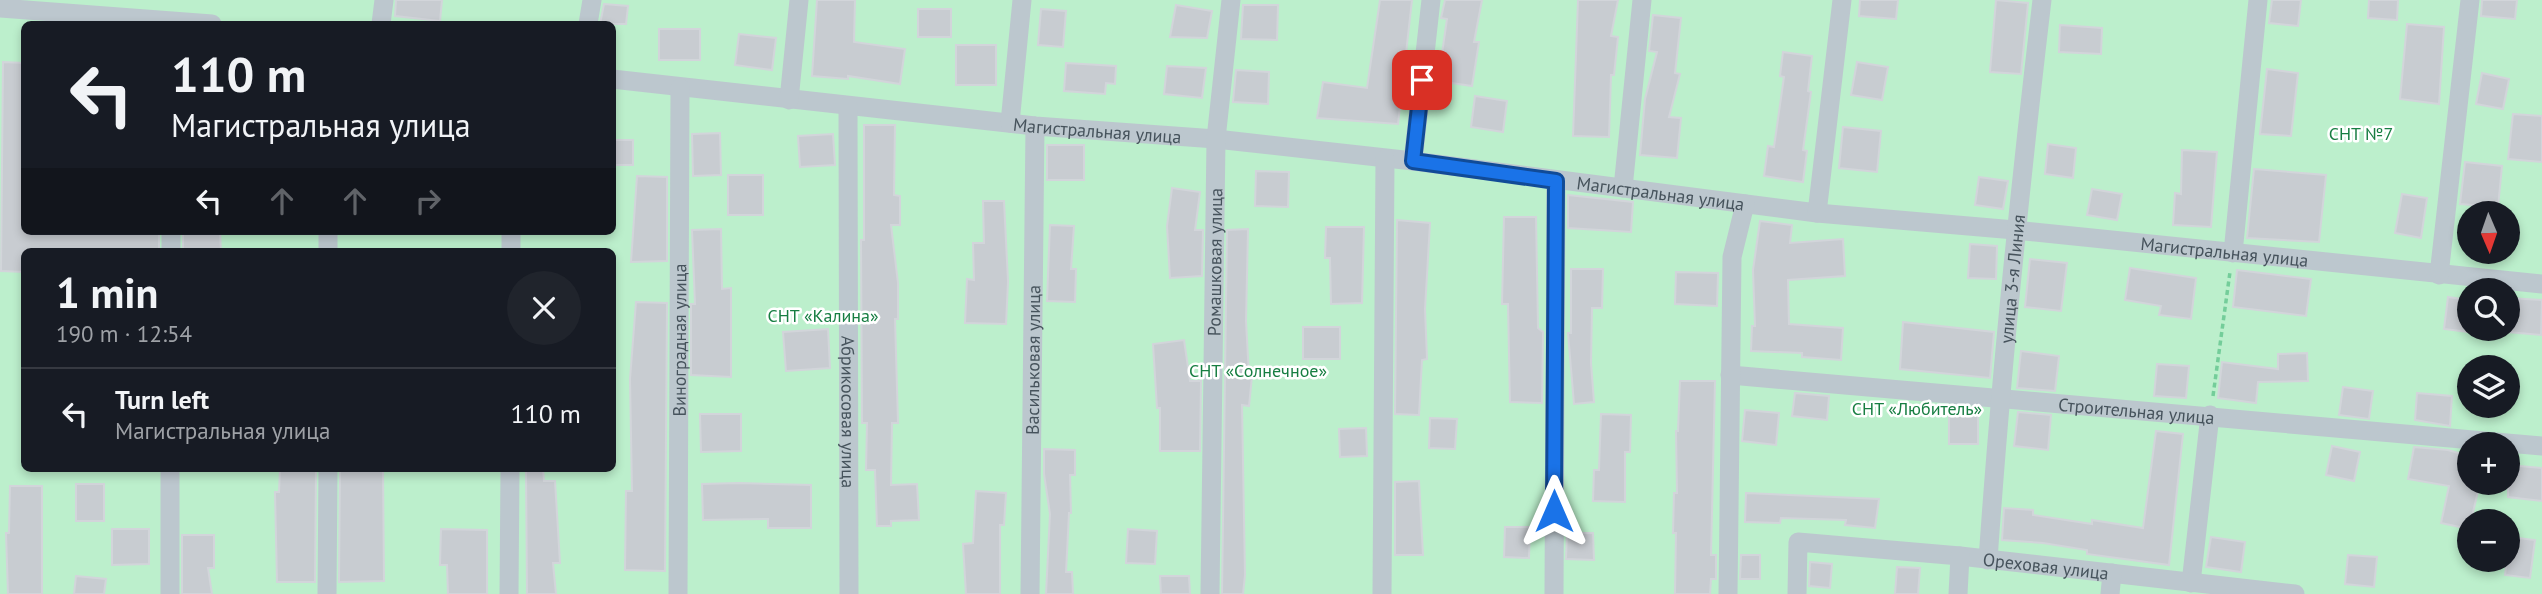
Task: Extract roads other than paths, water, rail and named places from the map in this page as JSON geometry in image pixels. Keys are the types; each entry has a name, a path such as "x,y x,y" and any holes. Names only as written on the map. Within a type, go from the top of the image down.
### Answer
{"street":[{"path":"381,21 384,0"},
{"path":"589,21 592,0"},
{"path":"789,100 799,0"},
{"path":"1010,123 1022,0"},
{"name":"Ромашковая улица","path":"1210,594 1216,139 1231,0"},
{"path":"1413,161 1431,0"},
{"path":"1623,188 1643,0"},
{"path":"1817,213 1842,0"},
{"name":"улица 3-я Линия","path":"1989,559 1999,399 2015,230 2042,0"},
{"path":"2233,253 2258,0"},
{"path":"2439,275 2470,0"},
{"path":"0,8 172,15 199,21"},
{"name":"Магистральная улица","path":"616,80 1035,126 1216,139 1413,161 1817,213 2015,230 2542,284"},
{"name":"Виноградная улица","path":"678,594 680,88"},
{"name":"Абрикосовая улица","path":"848,106 849,594"},
{"name":"Васильковая улица","path":"1030,594 1035,126"},
{"path":"1382,594 1385,159"},
{"path":"1554,594 1556,181"},
{"path":"1728,594 1732,257 1745,204"},
{"name":"Строительная улица","path":"1730,375 2542,446"},
{"path":"2191,583 2210,415"},
{"path":"170,472 170,594"},
{"path":"327,594 328,472"},
{"path":"509,594 510,472"},
{"name":"Ореховая улица","path":"1797,594 1798,542 1989,559 2295,594"},
{"path":"1958,594 1960,556"},
{"path":"2110,594 2112,573"}],"park label":[{"name":"СНТ №7","path":"2361,133"},
{"name":"СНТ «Калина»","path":"823,315"},
{"name":"СНТ «Солнечное»","path":"1258,370"},
{"name":"СНТ «Любитель»","path":"1917,408"}]}
